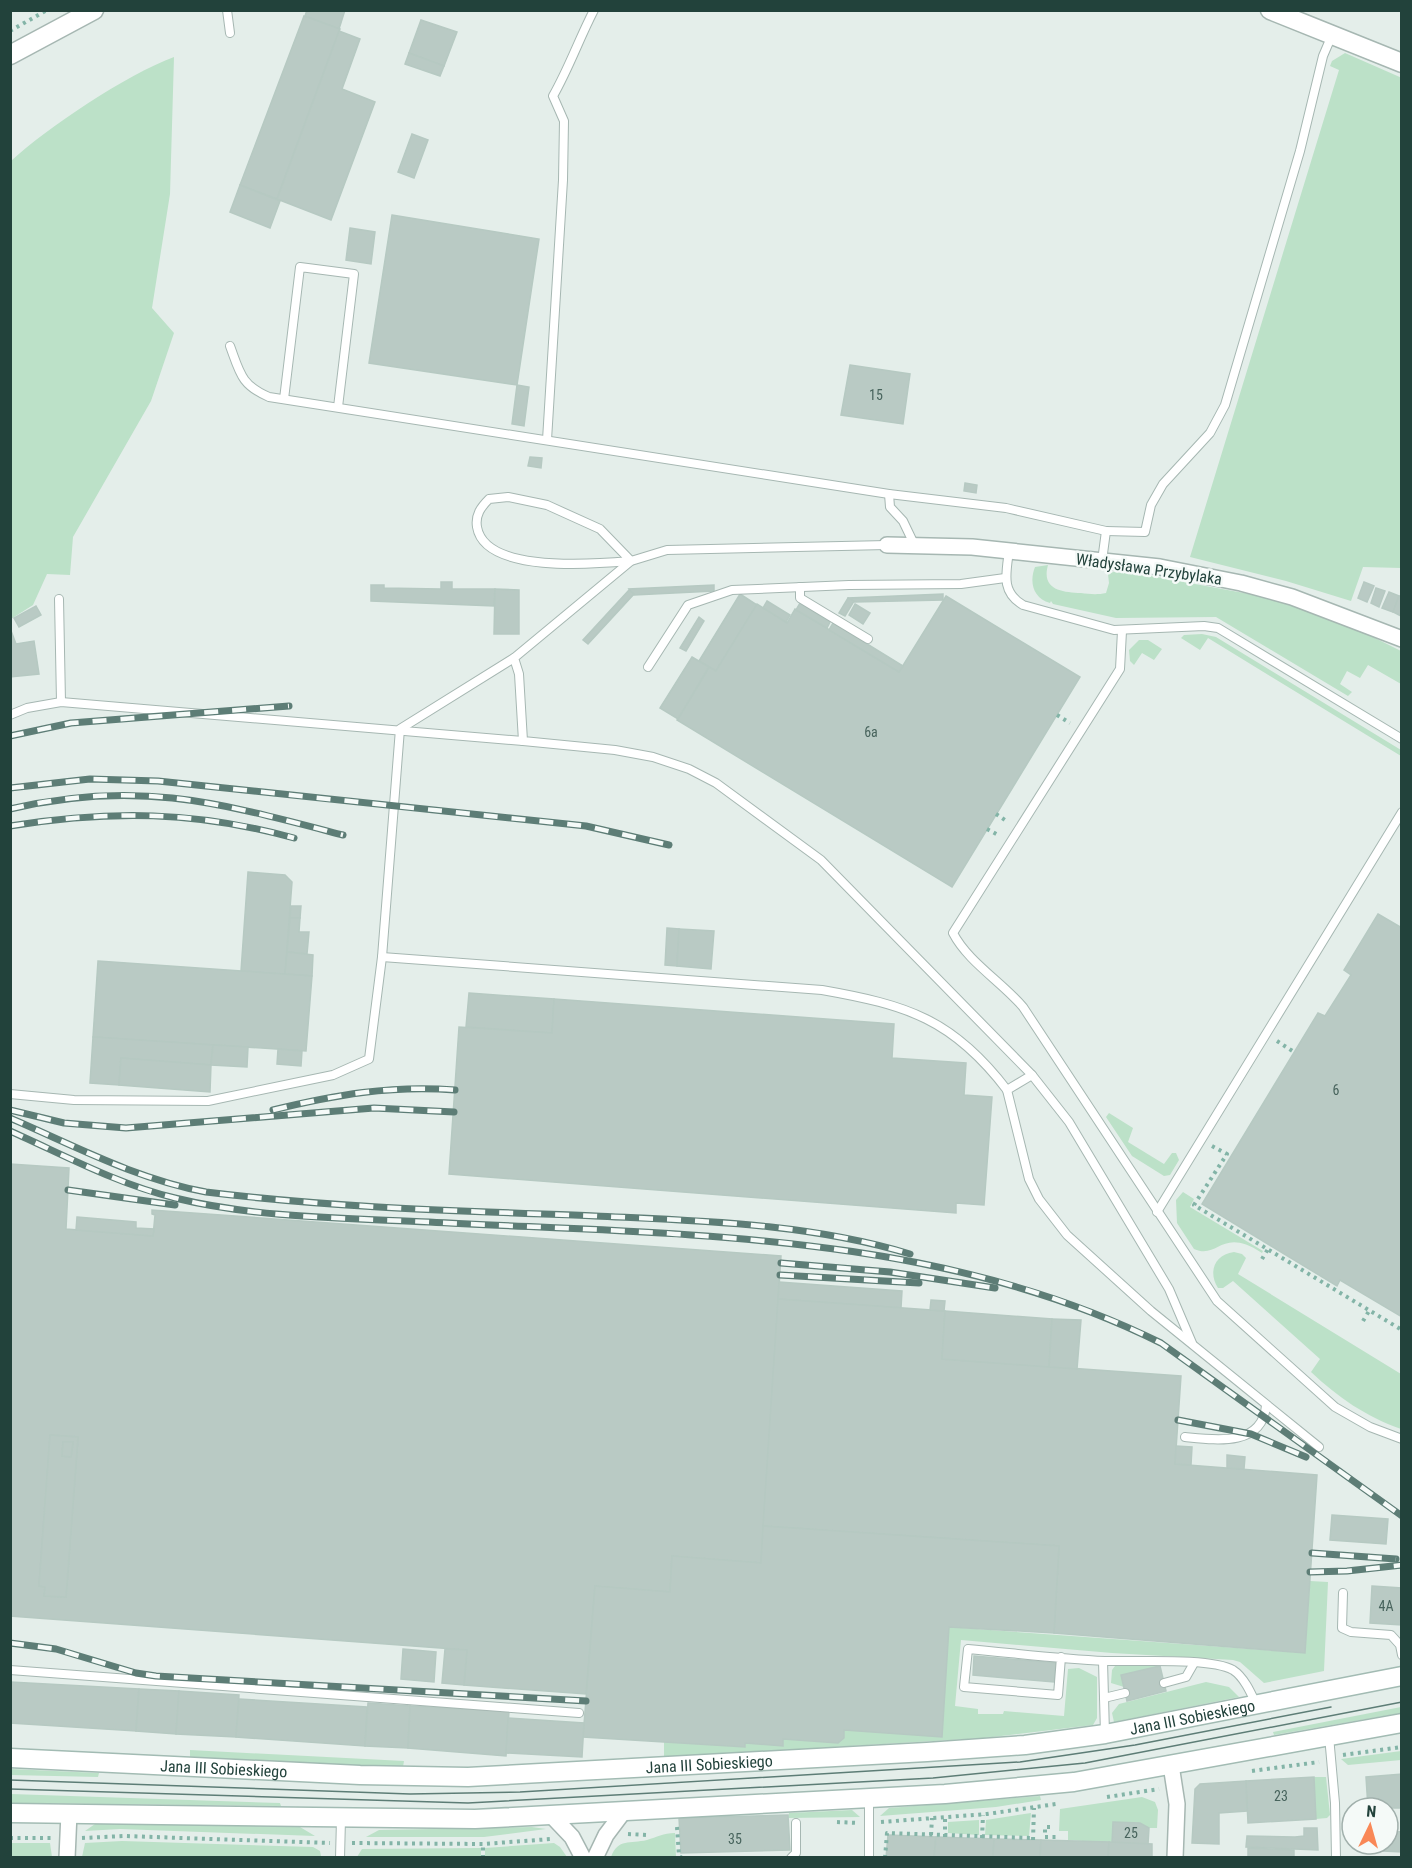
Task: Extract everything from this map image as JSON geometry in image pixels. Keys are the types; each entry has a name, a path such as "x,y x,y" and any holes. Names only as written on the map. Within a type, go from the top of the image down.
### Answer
{"main road":[{"path":"10,55 94,10"},
{"path":"1270,10 1401,63"},
{"name":"Jana III Sobieskiego","path":"10,1758 349,1775 468,1777 995,1748 1105,1734 1401,1676"},
{"path":"10,1813 454,1820 869,1798 1048,1785 1401,1723"}],"street":[{"name":"Władysława Przybylaka","path":"887,545 914,544 1009,551 1160,567 1241,583 1292,597 1401,639"},
{"path":"1171,1765 1177,1804 1175,1857"},
{"path":"595,1857 606,1836 624,1811"},
{"path":"67,1857 69,1813"},
{"path":"552,1816 572,1838 583,1857"}],"lane":[{"path":"228,10 230,33"},
{"path":"547,440 563,180 564,121 553,96 572,62 594,10"},
{"path":"230,346 241,377 252,389 269,397 889,494 1006,508 1106,531 1145,532 1151,505 1163,484 1210,433 1225,405 1300,151 1323,56 1332,34"},
{"path":"284,399 300,267 354,274 338,407"},
{"path":"889,494 890,507 903,521 914,544"},
{"path":"631,561 600,529 547,505 508,497 489,499 479,509 476,523 479,537 494,551 520,559 564,564 631,561 667,550 887,545"},
{"path":"1102,561 1106,531"},
{"path":"1009,551 1005,578 1010,595 1023,605 1122,631 1204,626 1218,628 1401,739"},
{"path":"400,729 513,658 631,561"},
{"path":"648,667 688,605 732,590 961,584 1005,578"},
{"path":"800,587 800,598 868,639"},
{"path":"59,599 61,702"},
{"path":"1122,631 1120,669 953,933 959,945 1008,989 1023,1007 1205,1286 1225,1309 1335,1407 1370,1427 1401,1439"},
{"path":"513,658 519,674 523,741"},
{"path":"10,715 27,708 61,702 400,729 615,750 653,757 689,769 716,783 821,860 1032,1075 1069,1122 1163,1279 1192,1344"},
{"path":"10,1094 74,1100 208,1101 333,1075 369,1059 382,957 400,729"},
{"path":"1157,1212 1401,812"},
{"path":"382,957 822,990 872,999 926,1017 965,1042 989,1066 1006,1090 1029,1179 1053,1219 1078,1247 1266,1406 1319,1447"},
{"path":"1006,1090 1032,1075"},
{"path":"1185,1437 1221,1440 1251,1434 1265,1419 1266,1406"},
{"path":"1343,1593 1342,1628 1351,1632 1391,1635 1400,1645 1401,1655"},
{"path":"1061,1657 1058,1695 964,1687 968,1649 1103,1660 1194,1662 1234,1671 1256,1704"},
{"path":"1103,1660 1105,1734"},
{"path":"1164,1683 1186,1677 1194,1662"},
{"path":"10,1670 579,1713"},
{"path":"1104,1698 1125,1693"},
{"path":"1329,1735 1336,1857"},
{"path":"869,1798 869,1857"},
{"path":"340,1857 342,1819"},
{"path":"791,1857 795,1853 796,1823"}],"path":[{"path":"10,31 47,10"},
{"path":"1266,1034 1294,1052"},
{"path":"1201,1140 1227,1155 1194,1205 1401,1330"},
{"path":"1262,1259 1268,1249"},
{"path":"1363,1321 1369,1311"},
{"path":"1245,1772 1332,1760 1342,1755 1401,1747"},
{"path":"1098,1798 1159,1790"},
{"path":"837,1822 870,1823 983,1815 1059,1804"},
{"path":"885,1857 887,1833 1033,1839 1034,1808"},
{"path":"982,1837 983,1815"},
{"path":"945,1817 945,1836"},
{"path":"931,1835 932,1818"},
{"path":"677,1827 679,1856 682,1857"},
{"path":"1050,1827 1046,1827 1045,1837 1057,1838 1057,1840"},
{"path":"624,1834 648,1835"},
{"path":"80,1838 124,1836 321,1843"},
{"path":"10,1838 54,1838"},
{"path":"359,1844 483,1844 560,1838"},
{"path":"483,1844 483,1857"}],"green space":[{"path":"1345,53 1402,78 1401,568 1363,567 1351,601 1286,581 1190,557 1339,70 1330,66 1332,61"},
{"path":"174,57 170,194 152,308 174,333 151,401 73,537 70,575 47,574 33,605 11,619 11,161 45,133 88,103 133,76"},
{"path":"1048,565 1050,585 1067,592 1106,593 1109,583 1108,574 1119,570 1271,598 1369,635 1401,651 1401,684 1368,665 1360,678 1347,671 1340,684 1352,692 1348,696 1216,617 1116,618 1044,601 1036,593 1032,578 1035,567"},
{"path":"1202,634 1216,637 1401,750 1401,756 1208,638 1200,650 1181,638 1184,635"},
{"path":"1139,640 1148,640 1162,649 1154,660 1142,653 1134,665 1130,661 1129,650"},
{"path":"1109,1113 1133,1128 1128,1142 1164,1164 1172,1153 1176,1153 1179,1160 1170,1175 1164,1176 1132,1156 1106,1117"},
{"path":"1183,1192 1194,1199 1190,1207 1263,1251 1262,1253 1238,1243 1229,1243 1202,1251 1194,1249 1177,1223 1176,1200"},
{"path":"1234,1252 1246,1258 1238,1274 1401,1374 1401,1429 1364,1412 1321,1381 1311,1372 1320,1359 1233,1281 1223,1288 1218,1288 1213,1276 1215,1265 1222,1257"},
{"path":"1310,1581 1328,1582 1324,1671 1264,1683 1240,1662 1233,1660 1112,1653 961,1640 955,1706 978,1709 978,1714 1003,1714 1004,1711 1064,1716 1068,1669 1079,1668 1097,1677 1097,1718 1093,1725 984,1738 664,1757 664,1742 745,1747 745,1743 783,1745 783,1739 838,1743 843,1738 844,1730 947,1650 949,1627 1305,1653"},
{"path":"1115,1666 1160,1666 1122,1675 1124,1687 1111,1683 1112,1670"},
{"path":"1206,1682 1229,1687 1239,1697 1114,1722 1112,1713 1119,1704"},
{"path":"1401,1707 1401,1713 1274,1735 1273,1732"},
{"path":"190,1750 404,1761 403,1767 190,1758"},
{"path":"1401,1751 1401,1760 1348,1765 1341,1759"},
{"path":"11,1769 99,1773 98,1777 11,1775"},
{"path":"1314,1777 1326,1777 1330,1815 1327,1818 1316,1819"},
{"path":"11,1794 280,1803 281,1806 11,1803"},
{"path":"1040,1796 1041,1800 996,1807 880,1816 889,1808"},
{"path":"1142,1797 1155,1802 1158,1810 1157,1828 1149,1828 1140,1823 1114,1822 1112,1843 1068,1840 1068,1831 1059,1831 1060,1809"},
{"path":"852,1810 860,1817 788,1818 789,1813"},
{"path":"1031,1813 1029,1836 985,1835 986,1820"},
{"path":"979,1820 979,1835 948,1833 948,1822"},
{"path":"95,1824 300,1827 315,1836 120,1829 85,1831"},
{"path":"532,1827 546,1829 484,1837 366,1837 379,1830"},
{"path":"675,1833 676,1857 611,1857 621,1844"},
{"path":"122,1841 313,1847 320,1851 321,1856 326,1857 82,1857 85,1843"},
{"path":"11,1843 50,1843 52,1857 11,1857"},
{"path":"554,1843 567,1857 485,1857 485,1848"},
{"path":"481,1848 481,1857 357,1857 362,1849"}],"building":[{"path":"307,10 345,10 339,29 305,16"},
{"path":"304,16 340,29 277,199 240,185"},
{"path":"421,20 457,32 444,66 409,53"},
{"path":"339,31 360,39 342,89 375,102 331,220 277,199"},
{"path":"409,53 444,66 440,76 405,64"},
{"path":"412,134 428,140 414,178 398,172"},
{"path":"240,185 280,201 270,228 230,212"},
{"path":"392,215 539,239 517,385 369,363"},
{"path":"350,228 375,232 371,264 346,260"},
{"path":"850,365 910,374 903,424 841,415"},
{"path":"517,385 529,387 524,426 512,424"},
{"path":"530,457 542,458 541,468 528,466"},
{"path":"965,483 977,485 976,493 964,491"},
{"path":"441,582 452,582 452,589 495,589 494,606 371,601 371,585 384,585 384,588 441,589"},
{"path":"1364,582 1374,586 1367,602 1358,598"},
{"path":"714,585 714,591 634,595 629,589"},
{"path":"1376,588 1385,591 1379,607 1371,603"},
{"path":"495,589 519,590 519,634 494,634"},
{"path":"629,590 634,594 588,644 583,640"},
{"path":"1389,592 1399,596 1393,612 1382,608"},
{"path":"740,594 757,605 716,671 699,661"},
{"path":"943,594 943,600 854,602 849,598"},
{"path":"946,596 1080,677 952,887 677,720 709,667 716,671 757,604 787,623 795,609 899,672"},
{"path":"1399,596 1402,597 1401,616 1393,612"},
{"path":"848,598 854,601 845,616 839,613"},
{"path":"767,601 790,615 786,622 763,608"},
{"path":"800,603 830,622 827,628 796,610"},
{"path":"855,604 870,613 863,624 849,615"},
{"path":"36,606 41,615 19,627 14,618"},
{"path":"699,617 704,621 686,651 680,648"},
{"path":"833,623 903,666 899,672 829,630"},
{"path":"10,628 16,644 34,641 39,674 10,677"},
{"path":"692,657 709,667 678,719 660,708"},
{"path":"248,872 285,875 292,882 285,974 241,971"},
{"path":"291,906 301,906 300,918 290,918"},
{"path":"1378,914 1402,928 1402,1317 1340,1280 1337,1286 1202,1204 1318,1013 1325,1016 1351,975 1344,970"},
{"path":"290,918 300,918 299,932 309,932 307,954 287,952"},
{"path":"667,928 679,929 677,966 665,965"},
{"path":"679,929 714,931 711,969 677,966"},
{"path":"287,952 313,955 312,976 285,974"},
{"path":"98,961 312,976 306,1051 93,1037"},
{"path":"469,993 554,999 552,1033 466,1027"},
{"path":"554,999 894,1024 892,1058 966,1063 964,1095 992,1097 984,1205 956,1203 956,1213 449,1174 459,1027 552,1033"},
{"path":"93,1037 213,1045 211,1065 121,1058 119,1085 90,1083"},
{"path":"213,1045 248,1047 247,1067 211,1065"},
{"path":"278,1049 302,1051 301,1066 277,1064"},
{"path":"121,1058 211,1065 210,1092 119,1085"},
{"path":"10,1164 69,1168 66,1229 153,1236 155,1215 152,1214 152,1210 781,1256 761,1563 672,1556 670,1592 595,1586 586,1694 464,1685 467,1650 10,1616","holes":["50,1435 78,1437 66,1597 44,1596 45,1587 39,1586"]},
{"path":"77,1217 136,1222 136,1228 154,1229 153,1236 76,1230"},
{"path":"779,1282 902,1291 901,1308 778,1299"},
{"path":"778,1299 945,1311 942,1359 1181,1376 1175,1464 1317,1475 1305,1653 1054,1633 1059,1546 763,1526"},
{"path":"931,1300 945,1301 944,1311 930,1310"},
{"path":"945,1311 1052,1319 1049,1367 942,1359"},
{"path":"1052,1319 1081,1320 1077,1369 1049,1367"},
{"path":"50,1435 78,1437 66,1597 44,1596 45,1587 39,1586","holes":["63,1442 73,1442 71,1457 62,1456"]},
{"path":"63,1442 73,1442 71,1457 62,1456"},
{"path":"1176,1446 1192,1447 1191,1465 1175,1464"},
{"path":"1227,1455 1245,1457 1244,1469 1227,1468"},
{"path":"1332,1515 1388,1519 1386,1544 1330,1540"},
{"path":"763,1526 1059,1546 1054,1633 949,1627 942,1737 844,1730 844,1738 838,1743 783,1739 783,1746 745,1743 745,1747 583,1737 595,1586 670,1592 672,1556 761,1563"},
{"path":"1372,1586 1402,1588 1402,1625 1370,1623"},
{"path":"403,1649 436,1652 434,1682 401,1679"},
{"path":"445,1649 467,1650 464,1685 442,1683"},
{"path":"974,1656 1056,1663 1054,1682 973,1675"},
{"path":"1160,1666 1166,1691 1127,1701 1121,1675"},
{"path":"10,1682 139,1689 136,1731 10,1723"},
{"path":"139,1689 179,1691 176,1734 136,1731"},
{"path":"179,1691 239,1695 236,1737 176,1734"},
{"path":"239,1699 367,1707 365,1746 236,1737"},
{"path":"368,1703 410,1706 408,1748 365,1746"},
{"path":"410,1706 509,1711 506,1756 408,1748"},
{"path":"508,1718 584,1723 582,1757 506,1753"},
{"path":"1402,1774 1402,1808 1400,1808 1400,1796 1367,1796 1366,1777"},
{"path":"1314,1777 1316,1819 1248,1823 1246,1781"},
{"path":"1246,1781 1247,1811 1219,1813 1219,1844 1192,1843 1195,1789 1200,1784"},
{"path":"788,1815 790,1850 681,1853 679,1818"},
{"path":"1113,1822 1140,1823 1149,1828 1148,1844 1112,1843"},
{"path":"1304,1828 1317,1828 1318,1850 1246,1847 1247,1836 1304,1836"},
{"path":"1400,1832 1402,1832 1402,1852 1400,1852"},
{"path":"888,1835 936,1837 934,1858 886,1858"},
{"path":"936,1837 994,1839 993,1858 934,1858"},
{"path":"994,1839 1041,1840 1040,1858 993,1858"},
{"path":"1041,1840 1109,1842 1108,1858 1040,1858"},
{"path":"1109,1842 1152,1844 1152,1858 1108,1858"},
{"path":"1248,1848 1294,1850 1294,1858 1248,1858"}],"tram line":[{"path":"10,1789 468,1803 933,1778 1085,1763 1402,1702"},
{"path":"10,1780 410,1794 520,1792 1020,1762 1135,1745 1331,1707"}],"railway":[{"path":"10,736 71,723 289,706"},
{"path":"10,788 90,779 158,781 586,826 669,845"},
{"path":"10,809 56,800 99,796 178,799 257,813 343,835"},
{"path":"10,826 83,817 153,816 222,822 294,838"},
{"path":"273,1110 363,1092 408,1089 455,1090"},
{"path":"10,1110 64,1123 126,1128 374,1108 454,1112"},
{"path":"10,1118 130,1170 206,1192 351,1205 754,1225 833,1236 910,1254"},
{"path":"10,1131 132,1185 175,1198 237,1210 333,1218 709,1236 802,1245 895,1258 986,1278 1075,1306 1161,1343 1402,1516"},
{"path":"68,1190 175,1205"},
{"path":"781,1263 890,1272 995,1288"},
{"path":"780,1275 919,1283"},
{"path":"1178,1420 1251,1434 1306,1457"},
{"path":"1312,1553 1396,1559"},
{"path":"1310,1572 1347,1571 1402,1565"},
{"path":"10,1643 56,1649 136,1673 156,1676 586,1701"}]}
